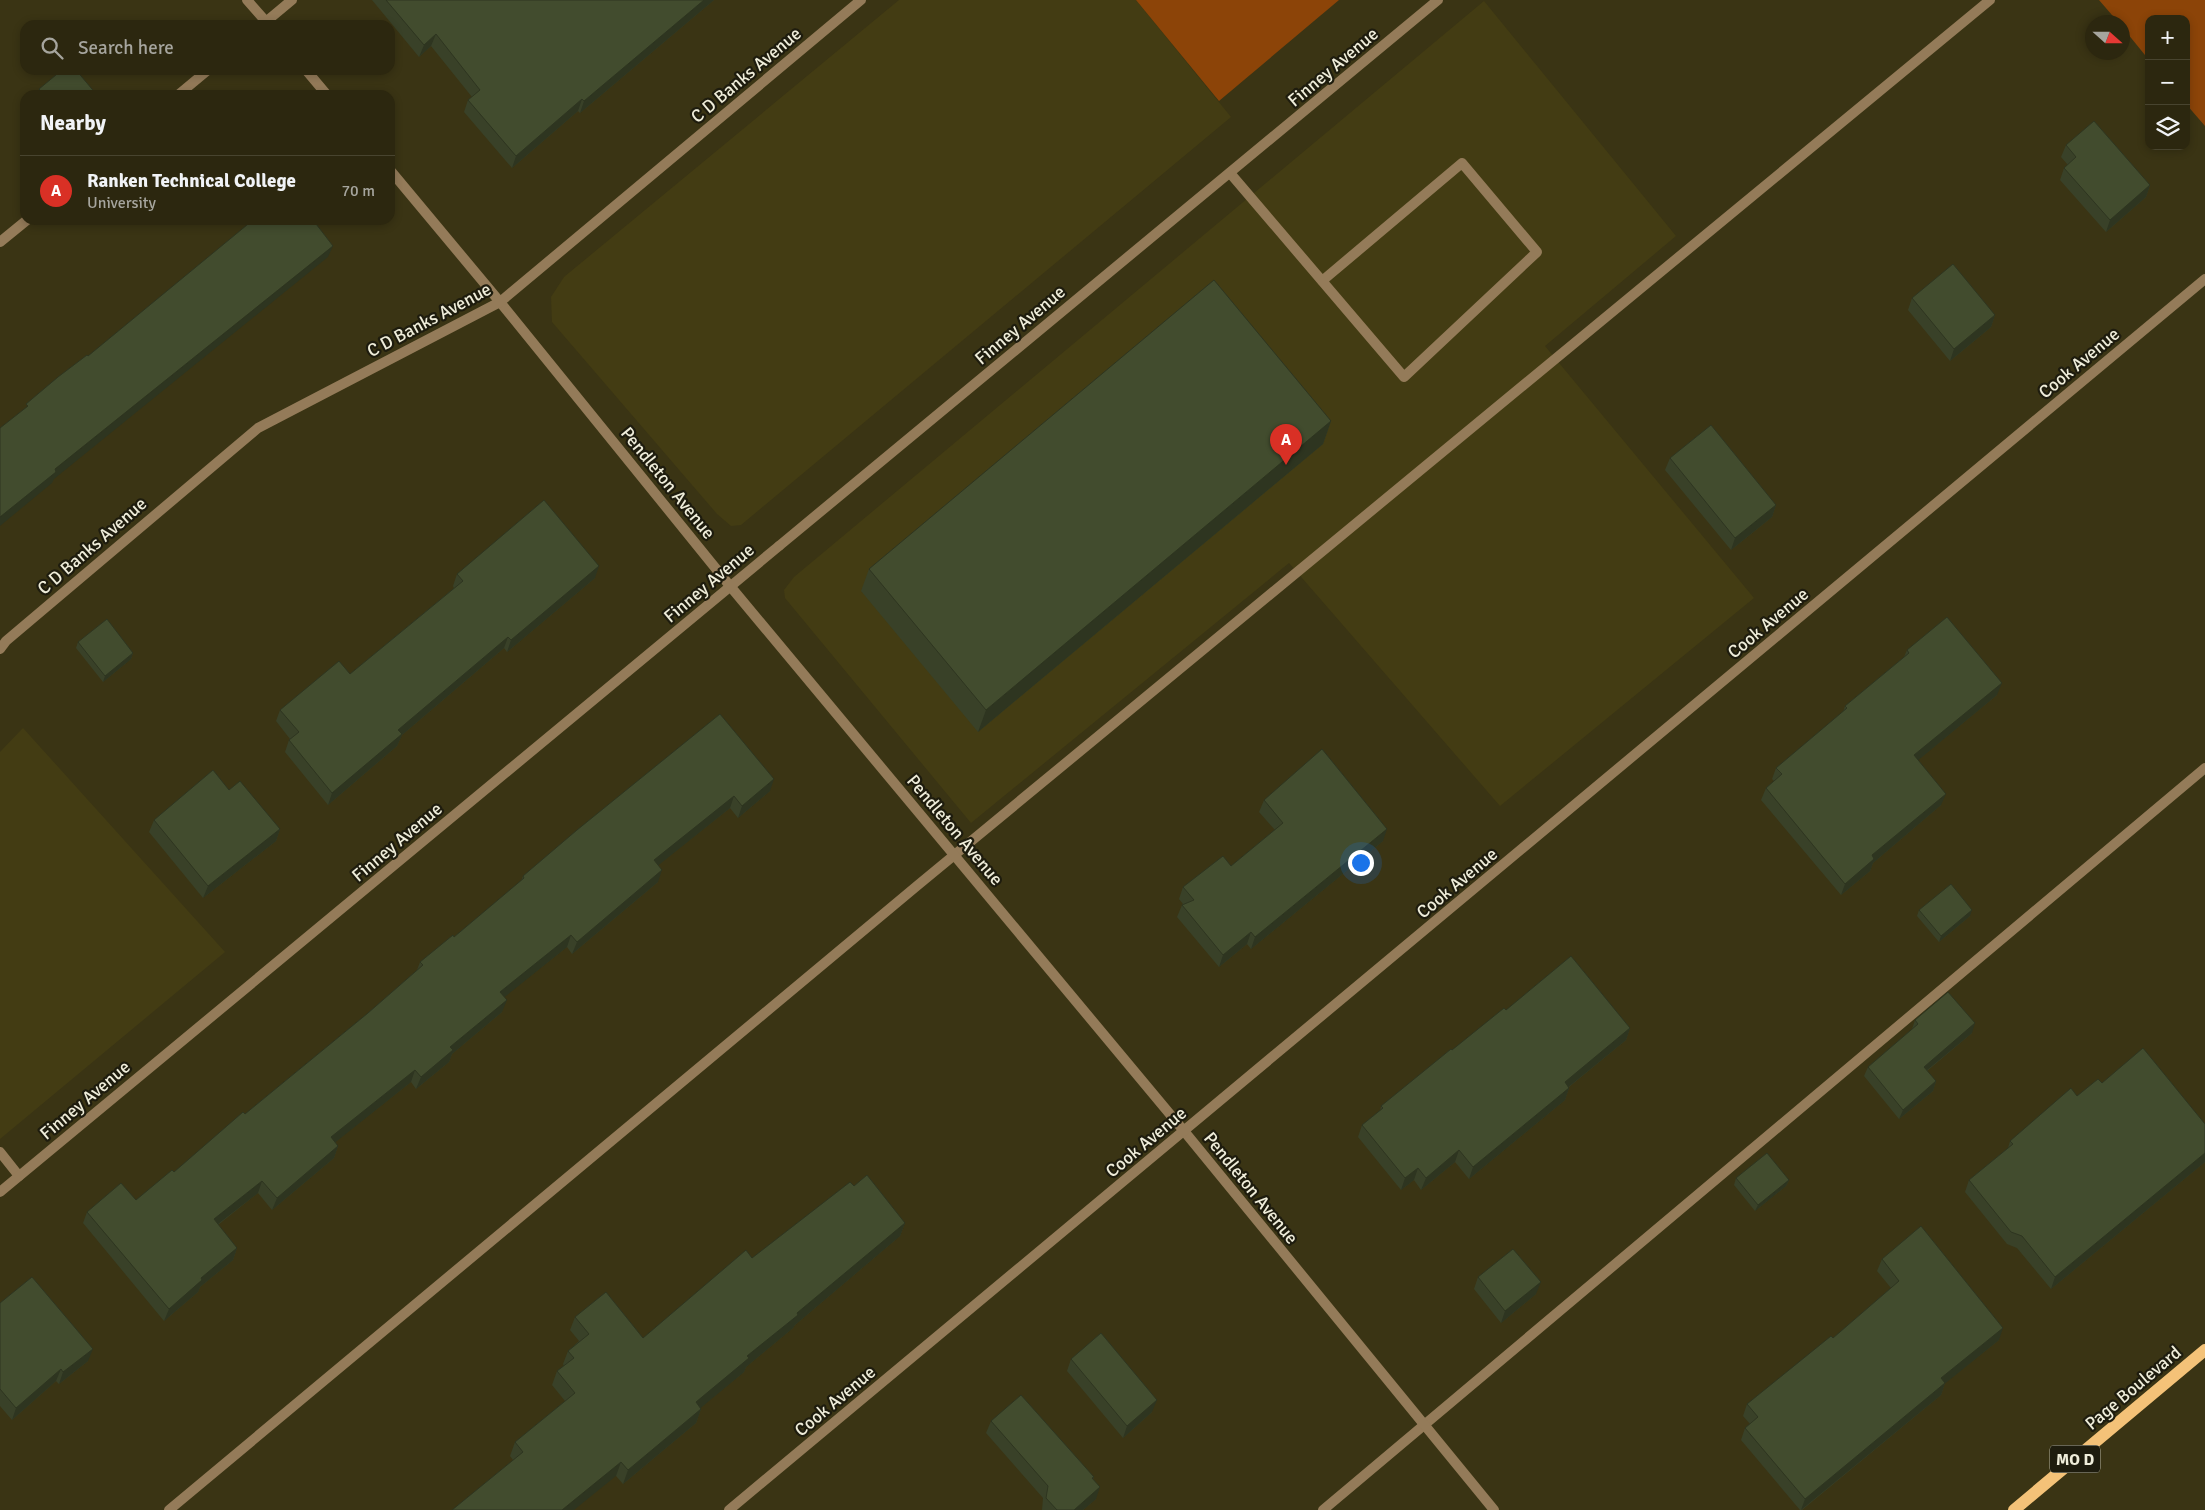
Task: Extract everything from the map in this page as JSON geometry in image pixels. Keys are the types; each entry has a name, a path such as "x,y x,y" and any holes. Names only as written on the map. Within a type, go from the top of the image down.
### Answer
{"main road":[{"name":"Page Boulevard","path":"2014,1510 2205,1350"}],"street":[{"path":"247,0 263,20"},
{"path":"270,20 292,0"},
{"name":"C D Banks Avenue","path":"0,649 14,635 258,428 500,302 861,0"},
{"name":"Finney Avenue","path":"0,1192 1438,0"},
{"path":"169,1510 955,855 1990,0"},
{"path":"184,90 202,75"},
{"path":"310,75 323,90"},
{"path":"1230,173 1322,281 1404,377 1537,252 1462,163 1322,281"},
{"name":"Pendleton Avenue","path":"395,176 500,302 730,586 1184,1131 1494,1510"},
{"path":"0,242 21,225"},
{"name":"Cook Avenue","path":"729,1510 2205,279"},
{"path":"1323,1510 2205,768"},
{"path":"0,1152 19,1176"}],"shaded area":[{"path":"899,0 1136,0 1231,117 741,525 731,526 717,514 552,322 551,297 564,277"},
{"path":"1136,0 1339,0 1219,101"},
{"path":"2099,0 2205,0 2205,126 2190,109 2190,15 2145,15 2145,55 2130,37 2130,15 2112,15"},
{"path":"1484,1 1676,236 1545,346 1754,598 1500,806 1289,563 971,823 785,598 784,590 794,577"},
{"path":"23,728 225,952 0,1139 0,752"}],"building":[{"path":"386,0 704,0 584,101 582,99 516,156 468,100 480,90 436,34 424,45"},
{"path":"56,75 80,75 93,90 40,90"},
{"path":"2094,121 2150,185 2110,220 2064,168 2076,157 2066,145"},
{"path":"247,225 317,225 333,246 55,469 56,472 0,517 0,428 28,406 26,404 58,377 88,356"},
{"path":"1953,264 1995,315 1954,349 1912,298"},
{"path":"1214,280 1331,421 986,710 869,569"},
{"path":"1711,425 1776,505 1735,538 1670,458"},
{"path":"544,500 599,566 511,640 508,637 398,730 402,734 332,793 289,740 299,732 280,710 339,661 350,674 463,581 457,574"},
{"path":"1947,617 2002,683 1914,755 1946,794 1872,855 1874,859 1845,884 1766,788 1782,774 1776,768 1847,708 1845,706 1909,653 1907,650"},
{"path":"107,619 133,653 105,676 78,642"},
{"path":"720,714 774,779 742,806 734,796 654,860 662,870 577,942 571,935 500,992 507,1000 450,1047 453,1050 421,1077 415,1070 331,1137 338,1146 277,1198 262,1181 214,1219 237,1248 201,1278 202,1280 169,1309 87,1212 121,1183 136,1200 172,1170 174,1172 243,1112 245,1114 368,1013 423,965 420,962 453,935 454,937 577,830"},
{"path":"1322,749 1387,829 1255,937 1251,932 1223,955 1182,905 1194,900 1183,887 1223,856 1231,866 1283,823 1264,800"},
{"path":"213,770 229,790 240,781 280,829 208,886 154,820"},
{"path":"1951,884 1972,910 1941,936 1919,910"},
{"path":"1571,956 1630,1028 1565,1082 1569,1088 1473,1167 1459,1150 1426,1178 1418,1168 1405,1178 1362,1125 1383,1108 1381,1106 1451,1049 1504,1008 1506,1010"},
{"path":"1948,992 1975,1023 1924,1067 1936,1081 1903,1110 1868,1067 1918,1024 1915,1020"},
{"path":"2143,1048 2205,1124 2205,1153 2055,1277 2022,1236 2011,1232 1969,1180 2013,1144 2010,1141 2071,1088 2077,1096 2098,1079 2102,1083"},
{"path":"1767,1153 1789,1180 1758,1205 1736,1178"},
{"path":"867,1175 905,1223 747,1356 749,1358 696,1402 701,1409 628,1470 621,1462 562,1510 452,1510 523,1452 515,1442 575,1393 557,1371 574,1358 568,1351 589,1334 575,1317 606,1292 643,1338 746,1250 752,1258 850,1182 854,1186"},
{"path":"1921,1226 2003,1328 1941,1378 1945,1383 1805,1499 1745,1428 1758,1417 1747,1404 1831,1336 1833,1338 1899,1281 1882,1259"},
{"path":"1513,1249 1541,1282 1505,1311 1478,1277"},
{"path":"32,1277 93,1349 63,1372 61,1369 16,1408 0,1389 0,1303"},
{"path":"1101,1333 1157,1400 1127,1426 1071,1359"},
{"path":"1021,1395 1094,1477 1092,1478 1100,1487 1074,1510 1057,1510 1046,1498 1048,1486 991,1421"}],"place":[{"name":"Ranken Technical College","path":"1286,465"}]}
